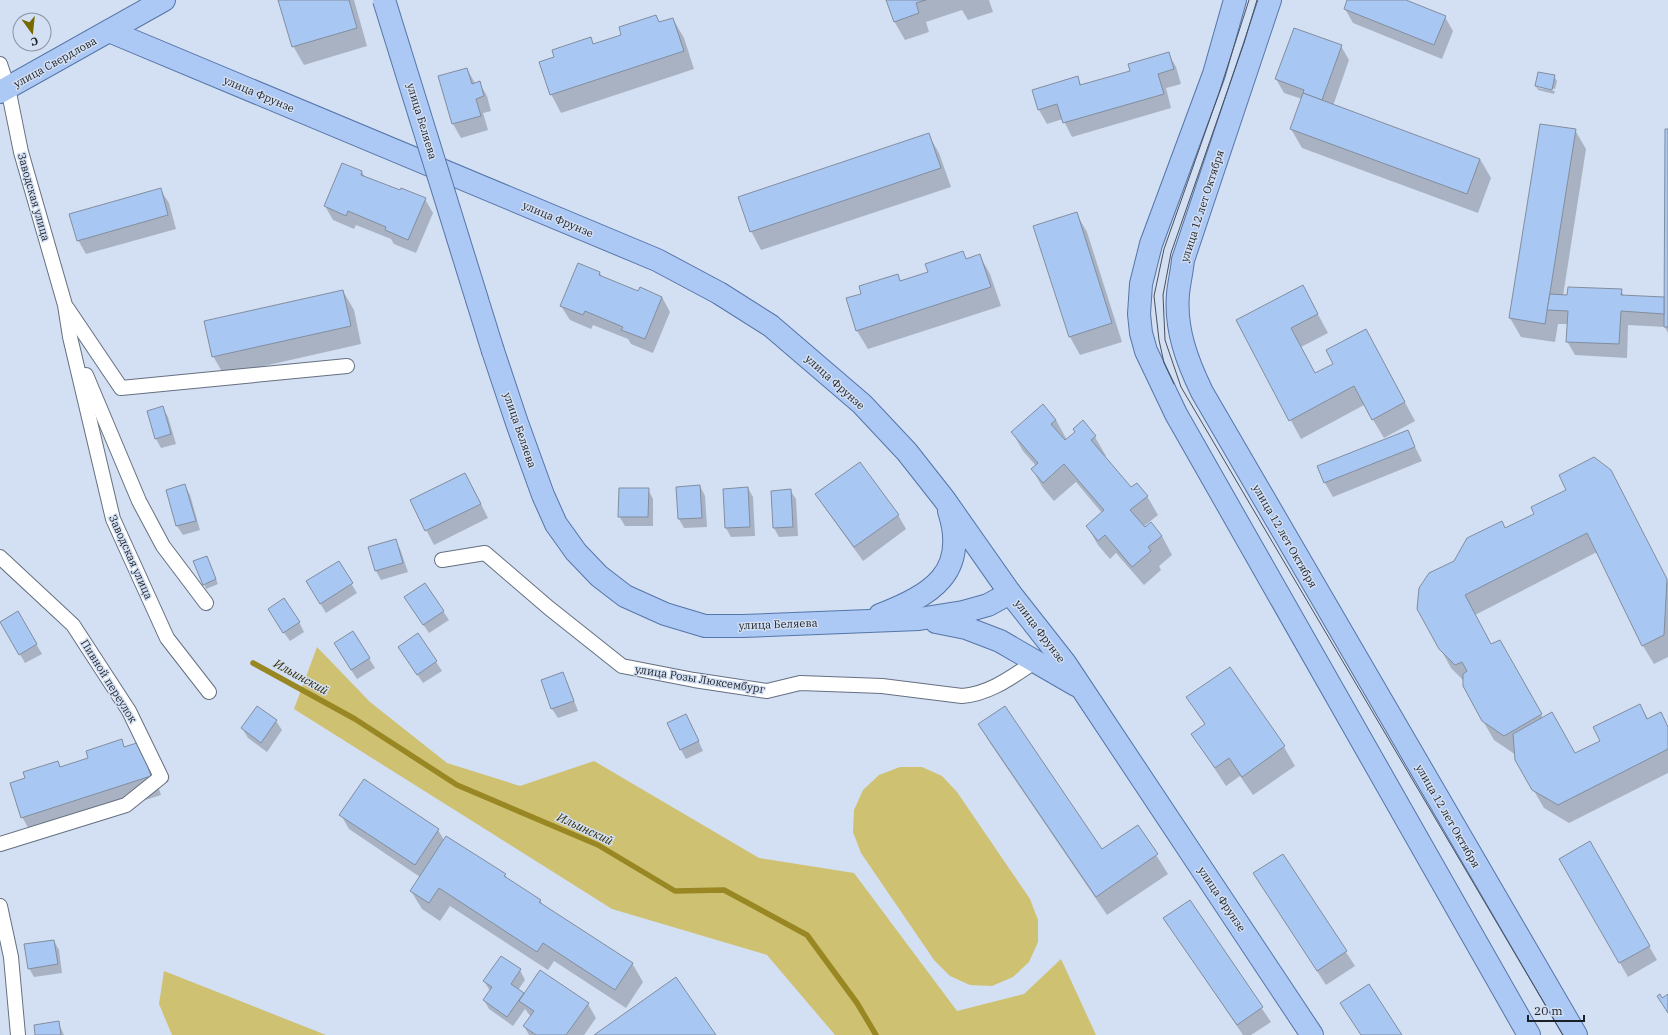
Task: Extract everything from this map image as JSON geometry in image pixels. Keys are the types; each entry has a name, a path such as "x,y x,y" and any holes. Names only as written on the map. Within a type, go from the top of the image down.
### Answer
{"main road":[{"name":"улица Свердлова","path":"4,90 164,0"},
{"name":"улица Беляева","path":"384,0 493,351 517,423 543,495 556,524 580,557 599,576 625,596 665,614 705,626 743,626 920,619"},
{"path":"1235,0 1214,74 1149,251 1141,284 1139,314 1141,333 1146,351 1156,375 1183,427 1529,1035"},
{"name":"улица 12 лет Октября","path":"1270,0 1183,260 1178,294 1181,340 1192,371 1202,392 1576,1035"},
{"name":"улица Фрунзе","path":"109,31 657,260 719,293 771,326 862,404 907,452 944,499 1010,592 1065,663 1312,1035"},
{"path":"869,620 909,604 926,594 940,581 953,556 955,542 952,522 944,499"},
{"path":"920,619 963,612 982,607 1010,592"},
{"path":"920,619 966,628 1000,641 1081,688"}],"street":[{"name":"Заводская улица","path":"0,64 4,90 64,305 113,519 167,638 209,692"},
{"name":"Заводская улица","path":"64,305 121,388 347,366"},
{"name":"Заводская улица","path":"70,336 139,501 163,546 206,603"},
{"name":"улица Розы Люксембург","path":"442,560 485,553 549,608 622,666 694,680 768,691 800,683 882,686 962,696 975,695 989,690 1036,661"},
{"name":"Пивной переулок","path":"0,556 73,625 129,711 161,777 126,804 0,844"},
{"path":"0,906 11,957 18,1035"}],"shaded area":[{"path":"317,647 370,702 447,763 520,786 594,761 759,858 854,873 957,1011 1024,994 1061,959 1096,1035 835,1035 767,955 612,909 294,709"},
{"path":"900,767 922,767 942,776 957,792 1030,899 1038,920 1038,942 1029,962 1013,977 992,986 970,985 950,976 934,960 861,853 853,832 854,810 863,790 879,775"},
{"path":"164,971 326,1035 172,1035 159,1004"}],"building":[{"path":"278,0 349,0 357,28 292,47"},
{"path":"886,0 926,0 916,3 919,13 894,22"},
{"path":"1347,0 1406,0 1446,16 1434,45 1344,9"},
{"path":"656,15 659,22 673,18 684,51 550,95 539,62 554,57 552,50 591,37 593,44 621,35 619,27"},
{"path":"1294,28 1342,45 1322,100 1303,93 1304,90 1275,79"},
{"path":"1169,52 1174,69 1158,74 1164,94 1063,123 1057,104 1038,110 1032,90 1078,76 1080,85 1130,71 1128,64"},
{"path":"467,68 472,84 480,81 484,96 476,99 481,116 452,124 438,76"},
{"path":"1538,72 1555,75 1552,90 1535,86"},
{"path":"1303,93 1480,159 1467,194 1290,129"},
{"path":"1540,124 1576,129 1545,324 1509,318"},
{"path":"1665,129 1668,129 1668,327 1664,327"},
{"path":"929,133 941,168 750,232 738,197"},
{"path":"342,163 362,171 361,175 426,198 408,240 385,230 386,227 348,211 346,216 324,206"},
{"path":"161,188 168,215 77,241 69,214"},
{"path":"1077,212 1112,323 1069,337 1033,226"},
{"path":"963,251 966,259 980,254 991,287 856,331 846,298 861,294 859,286 898,274 900,281 928,272 925,264"},
{"path":"578,263 600,272 599,275 638,291 640,287 662,297 645,339 621,330 623,327 585,311 583,315 560,306"},
{"path":"1303,285 1318,314 1291,328 1315,373 1333,364 1326,350 1366,329 1405,402 1372,420 1354,386 1289,421 1236,320"},
{"path":"1568,287 1622,289 1621,295 1664,297 1664,314 1621,311 1619,344 1566,342 1568,311 1547,310 1550,294 1567,295"},
{"path":"343,290 351,326 212,357 204,321"},
{"path":"1043,404 1056,420 1051,424 1065,440 1075,432 1073,429 1083,420 1096,436 1091,440 1131,487 1137,483 1148,496 1130,510 1145,527 1151,522 1162,536 1148,547 1151,551 1132,567 1105,535 1098,541 1086,526 1104,510 1064,464 1043,483 1031,469 1038,463 1011,432"},
{"path":"163,406 171,434 155,439 147,411"},
{"path":"1408,430 1415,447 1324,483 1317,466"},
{"path":"1594,457 1611,470 1667,579 1664,635 1642,646 1587,533 1465,595 1491,644 1500,640 1542,714 1504,736 1482,721 1463,686 1463,674 1467,671 1462,662 1455,665 1439,649 1417,609 1419,588 1429,573 1454,561 1467,538 1502,521 1505,528 1534,514 1531,507 1566,490 1559,475"},
{"path":"860,462 899,515 854,547 815,494"},
{"path":"465,473 481,504 425,531 410,500"},
{"path":"185,484 196,521 176,526 166,490"},
{"path":"700,485 702,518 678,519 676,487"},
{"path":"748,487 750,527 725,528 723,489"},
{"path":"619,488 649,488 648,517 618,517"},
{"path":"791,489 793,527 773,528 771,491"},
{"path":"396,539 403,563 375,571 368,547"},
{"path":"207,556 216,579 203,585 193,561"},
{"path":"339,561 353,583 320,604 306,581"},
{"path":"425,583 444,611 423,625 404,597"},
{"path":"284,598 300,622 283,633 268,609"},
{"path":"18,611 37,644 19,655 0,622"},
{"path":"353,631 370,658 351,670 334,643"},
{"path":"418,633 437,661 417,675 398,647"},
{"path":"1230,667 1285,746 1242,777 1229,758 1215,768 1191,734 1205,724 1186,697"},
{"path":"563,672 574,701 551,709 541,680"},
{"path":"1640,704 1647,719 1661,712 1668,727 1668,749 1558,805 1532,790 1515,760 1513,734 1552,712 1575,753 1600,741 1593,727"},
{"path":"257,706 277,720 261,743 241,728"},
{"path":"1005,706 1102,849 1138,825 1158,854 1096,897 978,724"},
{"path":"686,714 699,741 680,750 667,723"},
{"path":"122,739 124,747 140,742 151,776 21,818 10,783 25,778 23,772 58,761 60,767 88,758 86,751"},
{"path":"364,779 439,829 415,865 339,815"},
{"path":"446,836 506,874 504,876 541,900 539,902 633,963 615,990 543,943 537,952 439,888 429,903 410,891"},
{"path":"1590,841 1650,946 1619,963 1559,859"},
{"path":"1283,854 1347,951 1317,971 1253,873"},
{"path":"1190,900 1263,1007 1237,1025 1163,918"},
{"path":"54,940 58,964 28,969 24,944"},
{"path":"501,956 521,969 511,984 524,993 507,1017 483,1000 492,987 483,981"},
{"path":"540,970 589,1003 566,1035 536,1035 523,1026 534,1011 519,1001"},
{"path":"676,977 716,1035 594,1035"},
{"path":"1369,984 1402,1035 1361,1035 1340,1003"},
{"path":"1660,994 1662,998 1668,994 1668,1013 1657,996"},
{"path":"59,1021 61,1035 35,1035 34,1025"}],"waterway":[{"name":"Ильинский","path":"253,663 355,719 457,785 598,845 675,891 724,890 807,935 857,1003 876,1035"}],"tram line":[{"path":"1174,384 1164,363 1159,340 1154,296 1164,249 1219,93 1249,0"},
{"path":"1257,0 1244,43 1171,253 1163,295 1165,340 1181,387 1563,1035"}]}
